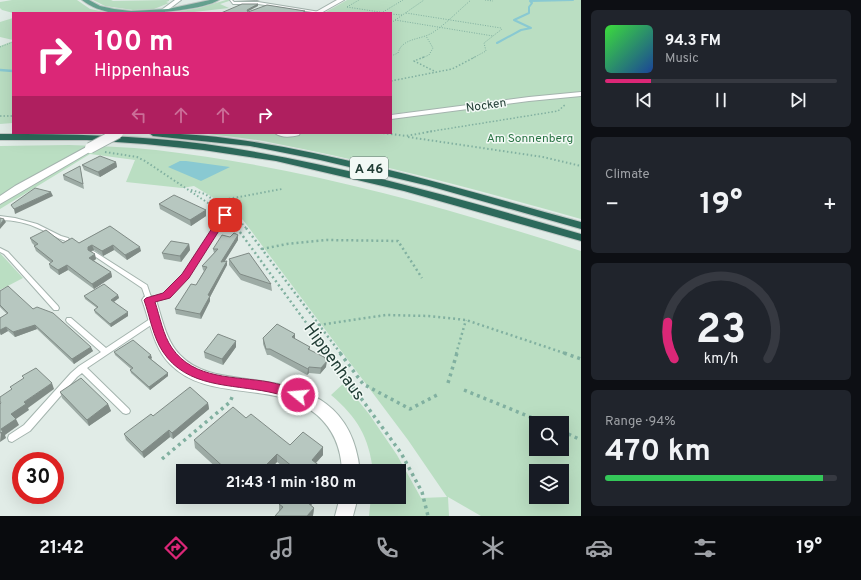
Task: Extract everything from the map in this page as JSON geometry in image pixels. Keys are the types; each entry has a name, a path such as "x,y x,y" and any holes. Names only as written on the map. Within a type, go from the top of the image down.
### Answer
{"highway":[{"path":"0,129 12,129"},
{"name":"A 46","path":"162,134 237,142 341,162 416,179 581,226"},
{"name":"A 46","path":"0,137 142,141 192,145 276,158 412,190 581,238"}],"main road":[{"path":"85,0 93,5 113,11 134,12 162,12 188,8 216,0"}],"street":[{"path":"162,12 178,0"},
{"path":"320,12 341,0"},
{"name":"Nocken","path":"392,117 529,99 581,94"},
{"path":"0,201 19,188 116,134"},
{"path":"149,300 167,349 175,360 186,369 200,376 290,391 316,404 327,412 336,423 348,449 350,464"},
{"path":"344,516 347,504"}],"lane":[{"path":"233,0 231,3 268,4 312,12"},
{"path":"259,8 268,4"},
{"path":"93,253 145,287 149,300 166,296 185,276 225,215"},
{"path":"0,218 6,218 41,228 59,238 66,239"},
{"path":"0,250 6,253 56,308"},
{"path":"12,438 27,428 82,368 156,319"},
{"path":"69,320 106,352"},
{"path":"82,368 126,411"}],"path":[{"path":"384,12 403,0"},
{"path":"392,22 424,0"},
{"path":"392,56 398,53 399,48 403,43 426,36 470,0"},
{"path":"485,0 492,1"},
{"path":"347,7 376,12"},
{"path":"392,81 452,69 486,51 484,44 502,28 406,13"},
{"path":"392,14 402,16"},
{"path":"395,20 493,36"},
{"path":"426,36 433,48 429,55 414,61 437,72"},
{"path":"0,47 12,42"},
{"path":"406,136 558,111 567,103"},
{"path":"0,116 12,116"},
{"path":"391,134 543,157 581,166"},
{"name":"Hippenhaus","path":"89,149 137,157 145,161 189,189 225,215 236,226 401,453 422,492 428,516"},
{"path":"189,189 205,194 217,201 241,221 363,384 410,408 437,395"},
{"path":"217,201 282,189"},
{"path":"262,249 287,244 327,240 398,241 422,278"},
{"path":"319,324 386,315 429,316 466,320 581,359"},
{"path":"448,383 466,320"},
{"path":"162,459 230,402 237,383"},
{"path":"464,390 529,416"},
{"path":"569,434 581,440"}],"green space":[{"path":"12,0 77,0 90,9 105,12 12,13 2,10 0,8 0,2"},
{"path":"93,0 169,0 166,2 169,3 154,9 133,10 105,6"},
{"path":"226,0 232,0 220,4 229,8 194,12 176,12 199,8"},
{"path":"347,0 581,0 581,94 392,114 392,12 326,12"},
{"path":"12,18 12,40 0,37 0,22"},
{"path":"12,41 12,123 0,124 0,46"},
{"name":"Am Sonnenberg","path":"581,95 581,219 466,187 351,159 264,141 210,134 392,134 392,118 531,99"},
{"path":"69,145 134,148 210,157 371,190 529,234 581,251 581,516 481,516 448,497 449,516 369,516 370,504 406,504 406,471 421,498 447,497 408,440 243,220 222,203 194,186 182,188 126,182 135,160 90,154 0,209 0,146"},
{"path":"0,253 23,278 0,290"},
{"path":"344,383 369,414 402,464 372,464 365,438 360,428 348,411 331,395"}],"water":[{"path":"180,161 230,167 201,181 168,167"}],"building":[{"path":"242,4 258,4 247,10 248,12 223,12"},
{"path":"267,5 305,11 304,12 248,12"},
{"path":"100,156 116,162 98,172 82,165"},
{"path":"80,166 83,184 63,175"},
{"path":"35,188 51,192 14,209 11,205"},
{"path":"174,195 206,210 190,220 159,204"},
{"path":"0,218 4,219 0,225"},
{"path":"110,226 140,247 125,255 113,245 102,251 92,245 88,247 88,250 95,254 89,258 111,272 92,284 67,265 58,270 49,264 53,261 34,246 38,244 30,238 46,230 63,243 72,238 79,243"},
{"path":"234,233 238,235 221,262 227,261 208,295 210,296 200,314 175,309 191,284 196,285 207,267 202,266 218,249 213,249 222,235 230,237"},
{"path":"171,241 189,244 180,256 162,253"},
{"path":"249,253 271,284 240,274 229,259"},
{"path":"104,284 118,295 111,300 128,312 110,324 94,310 98,307 84,296"},
{"path":"8,286 33,309 37,307 53,313 91,347 72,359 35,325 13,332 6,327 0,330 0,318 8,313 0,305 0,291"},
{"path":"277,324 295,334 292,337 310,347 308,349 324,357 327,361 321,368 309,367 308,369 270,349 266,349 263,338"},
{"path":"218,334 236,341 222,359 204,352"},
{"path":"133,340 151,355 148,357 168,373 149,387 130,370 133,368 114,352"},
{"path":"36,368 52,383 24,402 26,404 11,414 16,419 1,429 3,432 0,433 0,397 12,389 10,387 24,378 22,376"},
{"path":"81,378 108,404 87,420 60,392"},
{"path":"190,387 208,403 172,433 169,430 142,452 124,434 151,414 153,416"},
{"path":"233,407 246,418 251,414 290,445 303,432 323,447 312,460 317,464 289,464 277,454 267,464 220,464 194,440"},
{"path":"279,504 309,504 314,508 307,516 275,516 283,507"}],"waterway":[{"path":"497,43 521,30 531,28 514,20 529,13 529,7 532,3 530,1 573,0"},
{"path":"0,70 12,71"}],"route":[{"path":"225,215 185,276 166,296 149,300 162,338 167,349 175,360 186,369 200,376 290,391 298,395"}]}
